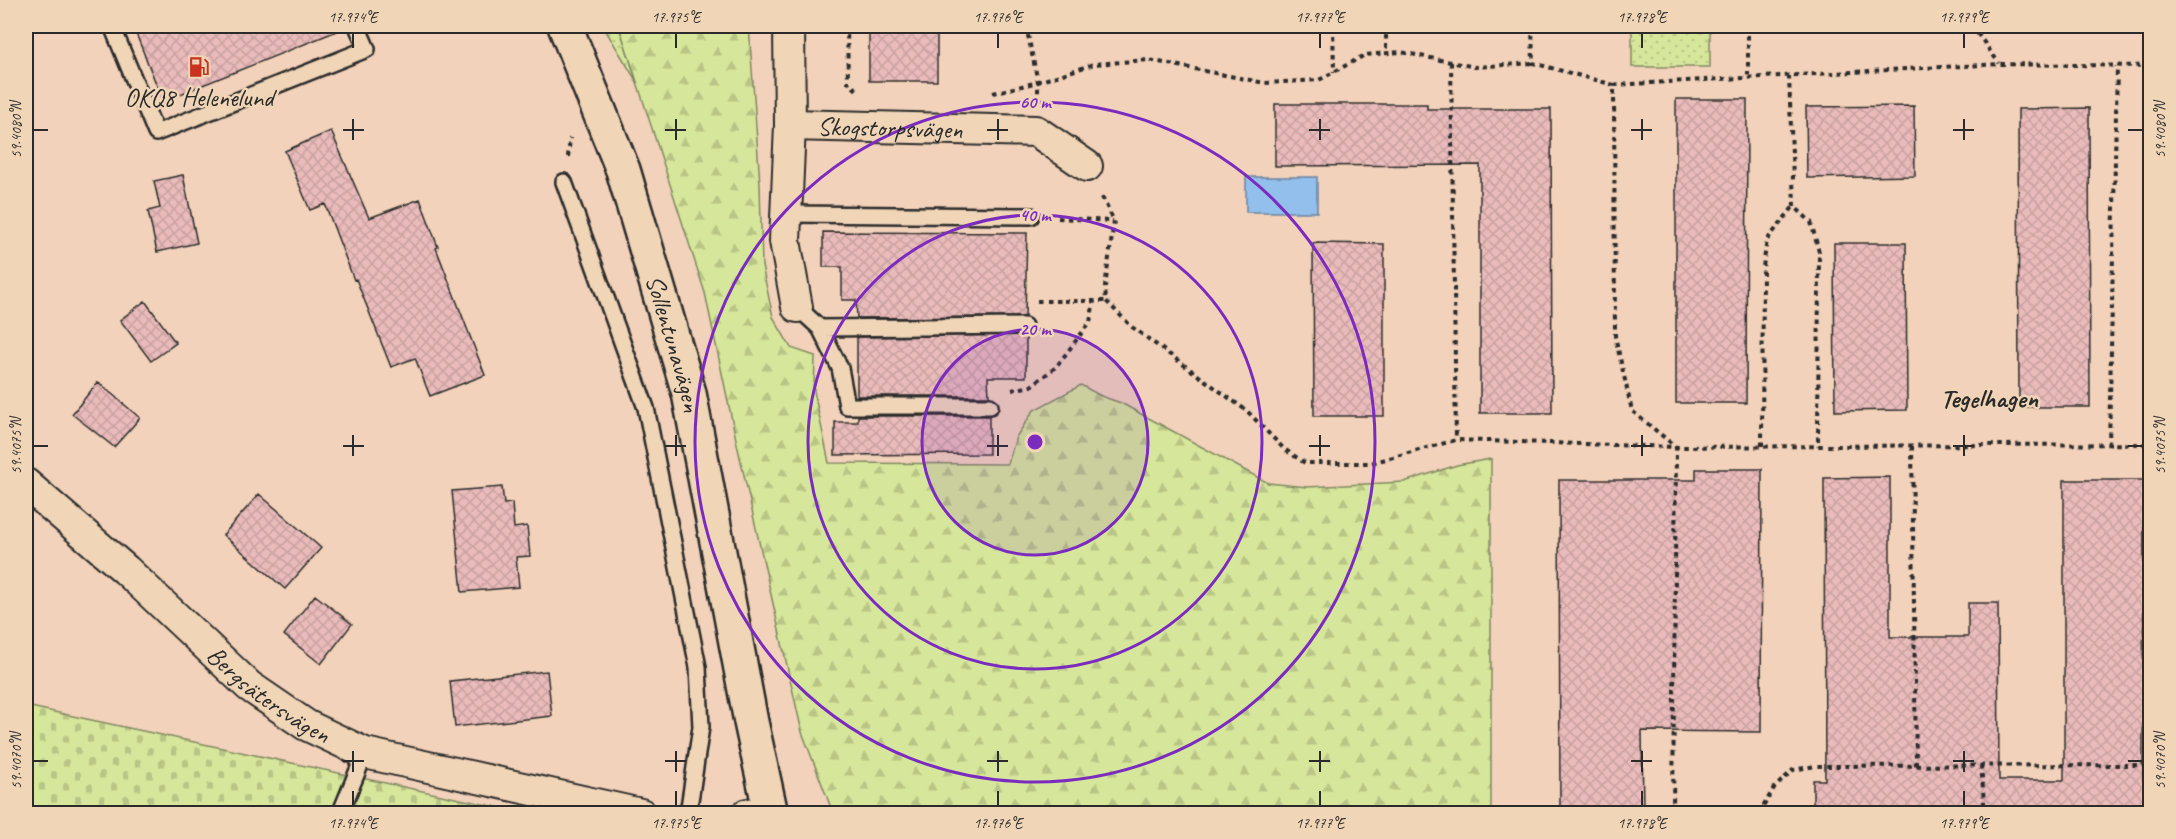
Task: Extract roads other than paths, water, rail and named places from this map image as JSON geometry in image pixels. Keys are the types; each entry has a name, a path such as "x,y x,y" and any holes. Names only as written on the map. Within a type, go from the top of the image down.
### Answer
{"street":[{"name":"Sollentunavägen","path":"565,26 623,170 689,393 762,813"},
{"name":"Skogstorpsvägen","path":"789,26 789,125 785,241 797,307"},
{"name":"Skogstorpsvägen","path":"789,125 1036,131 1088,166"},
{"name":"Bergsätersvägen","path":"26,484 126,570 249,686 306,725 365,753 641,813"}],"lane":[{"path":"112,26 156,133 367,50 357,26"},
{"name":"Sollentunavägen","path":"564,182 646,408 698,667 701,727 688,813"},
{"path":"787,214 1031,216"},
{"name":"Skogstorpsvägen","path":"797,307 820,328 840,368 848,406 990,406"},
{"path":"820,328 1024,326"},
{"path":"340,813 365,753"}],"water":[{"path":"1246,177 1317,177 1317,212 1246,212"}],"place":[{"name":"OKQ8 Helenelund","path":"199,67"}],"district":[{"name":"Tegelhagen","path":"1989,398"}]}
